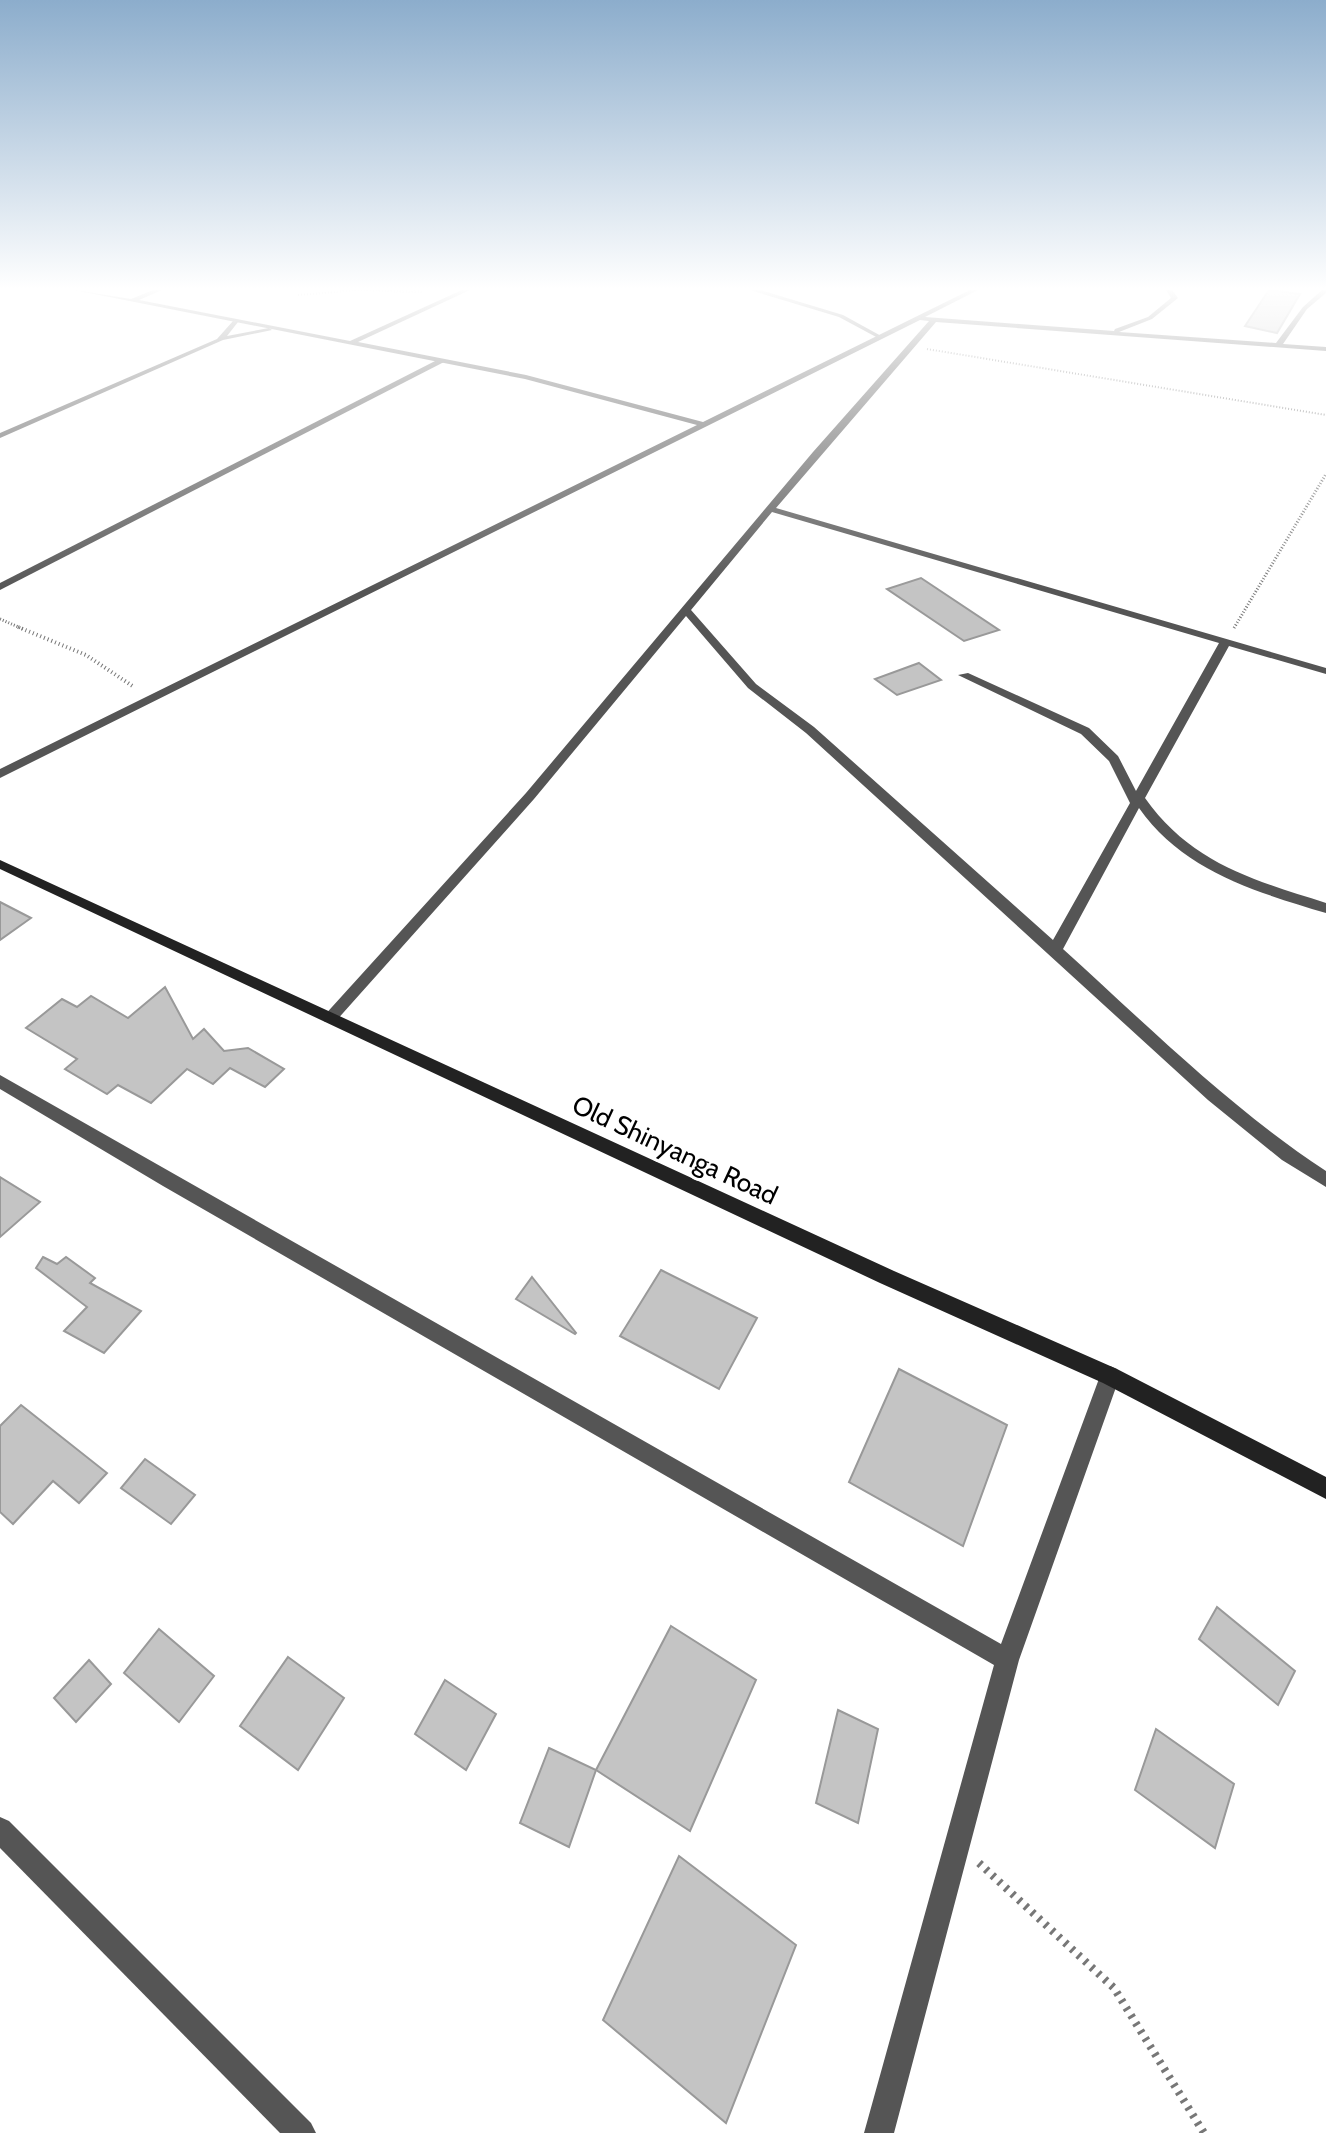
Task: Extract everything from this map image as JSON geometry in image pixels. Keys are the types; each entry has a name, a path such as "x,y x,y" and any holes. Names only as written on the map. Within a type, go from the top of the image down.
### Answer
{"main road":[{"name":"Old Shinyanga Road","path":"0,864 887,1277 1110,1376 1326,1488"}],"street":[{"path":"0,436 106,390"},
{"path":"0,587 386,390"},
{"path":"578,390 703,424"},
{"path":"0,774 773,390"},
{"path":"330,1018 530,796 685,609 874,390"},
{"path":"771,509 1326,671"},
{"path":"685,609 752,686 810,730 1214,1095 1288,1155 1326,1180"},
{"path":"1055,949 1226,641"},
{"path":"964,675 1085,731 1114,759 1138,802 1162,834 1188,853 1231,875 1326,908"},
{"path":"0,1081 1007,1660"},
{"path":"879,2133 960,1845 1007,1660 1110,1376"},
{"path":"0,1830 301,2133"}],"path":[{"path":"1171,390 1326,415"},
{"path":"1226,641 1326,474"},
{"path":"0,619 86,655 132,684 148,703"},
{"path":"960,1845 1114,1988 1204,2133"}],"building":[{"path":"921,578 999,630 964,641 887,589"},
{"path":"919,663 941,680 897,695 875,679"},
{"path":"0,902 31,918 0,940"},
{"path":"165,987 193,1039 204,1029 224,1051 248,1048 284,1069 265,1087 230,1068 213,1084 187,1069 151,1103 118,1085 107,1094 65,1069 77,1059 26,1028 62,999 77,1007 91,996 128,1018"},
{"path":"0,1177 40,1202 0,1237"},
{"path":"43,1257 57,1264 66,1257 95,1278 90,1283 141,1311 104,1353 64,1331 87,1307 36,1268"},
{"path":"661,1270 757,1318 719,1389 620,1336"},
{"path":"532,1277 576,1333 575,1334 516,1299"},
{"path":"899,1369 1007,1425 963,1546 849,1482"},
{"path":"21,1405 107,1473 79,1503 53,1481 13,1524 0,1512 0,1426"},
{"path":"145,1459 195,1495 171,1524 121,1488"},
{"path":"1217,1607 1295,1671 1278,1705 1199,1639"},
{"path":"671,1626 756,1680 690,1831 596,1770"},
{"path":"159,1629 214,1676 179,1722 124,1673"},
{"path":"288,1657 344,1698 298,1770 240,1726"},
{"path":"89,1660 111,1684 76,1722 54,1698"},
{"path":"445,1680 496,1714 466,1770 415,1734"},
{"path":"838,1710 878,1729 858,1823 816,1803"},
{"path":"1156,1729 1234,1784 1215,1848 1135,1790"},
{"path":"549,1748 596,1770 569,1847 520,1823"},
{"path":"679,1856 796,1945 726,2123 603,2020"}]}
